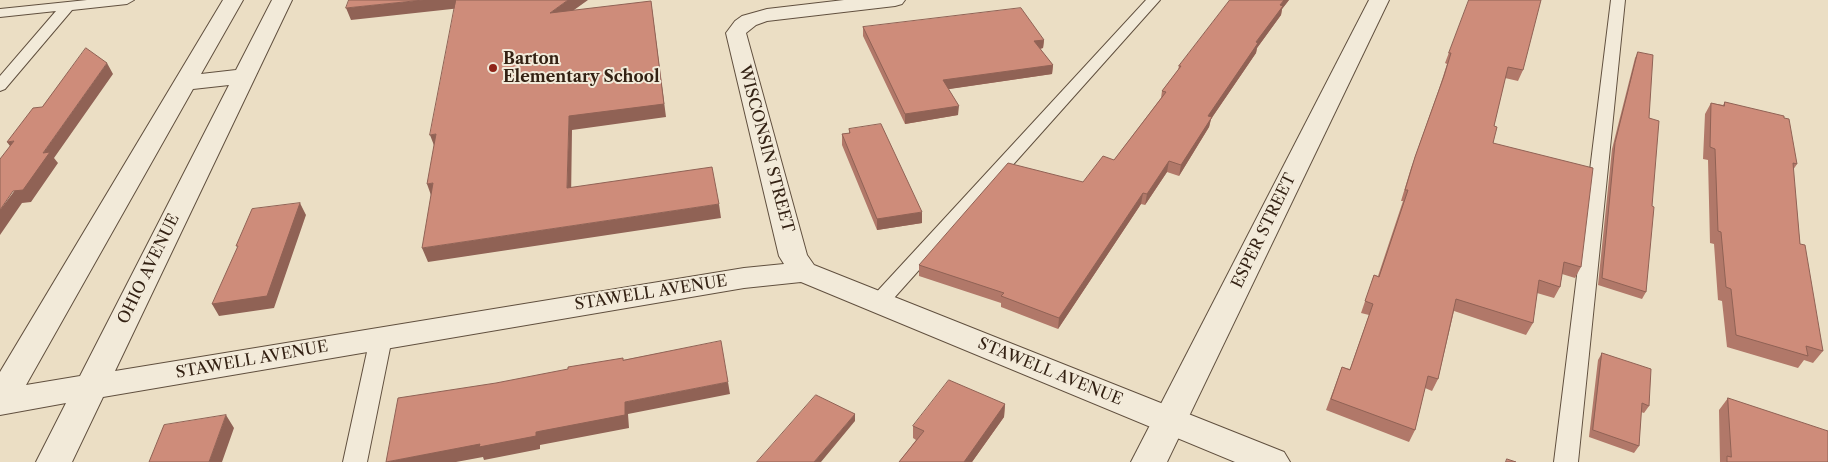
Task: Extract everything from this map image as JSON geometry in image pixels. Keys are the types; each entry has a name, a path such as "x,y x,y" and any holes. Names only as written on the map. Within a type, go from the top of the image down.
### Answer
{"street":[{"path":"0,401 183,83 233,0"},
{"name":"OHIO AVENUE","path":"54,462 282,0"},
{"name":"WISCONSIN STREET","path":"804,272 793,256 736,33 741,25 751,19 767,15 895,0"},
{"name":"ESPER STREET","path":"1149,462 1379,0"},
{"path":"183,83 245,76"},
{"name":"STAWELL AVENUE","path":"0,401 744,278 804,272 1272,462"}],"lane":[{"path":"0,13 127,0"},
{"path":"879,302 1153,0"},
{"path":"1566,462 1618,0"},
{"path":"0,86 68,6"},
{"path":"355,462 381,338"}],"building":[{"path":"349,0 423,0 346,8"},
{"path":"456,0 568,0 550,13 651,1 664,104 569,116 567,188 712,167 719,204 422,248 433,183 427,184 436,134 430,135"},
{"path":"1230,0 1284,0 1280,5 1283,6 1256,42 1258,43 1208,116 1212,117 1181,165 1169,161 1147,194 1143,193 1059,318 1001,296 1004,293 919,265 1008,163 1083,182 1103,156 1114,160 1166,92 1162,91 1181,66 1179,66"},
{"path":"1469,0 1541,0 1523,70 1508,67 1494,126 1497,127 1493,143 1593,168 1581,267 1564,262 1560,287 1539,280 1533,323 1456,299 1438,379 1428,376 1415,430 1331,399 1342,367 1350,370 1373,304 1365,301 1374,275 1379,277 1408,190 1405,190 1415,157 1444,76 1451,53 1449,53"},
{"path":"1021,8 1044,40 1034,41 1053,65 943,80 959,106 905,114 863,27"},
{"path":"86,48 107,63 43,153 50,152 23,190 13,191 0,210 0,159 14,141 7,142 33,108 42,107"},
{"path":"1638,52 1653,55 1649,118 1659,121 1652,206 1654,207 1646,292 1602,278 1615,143"},
{"path":"1725,102 1784,116 1784,118 1789,119 1797,164 1793,163 1800,244 1805,245 1823,351 1806,346 1808,356 1736,335 1731,289 1726,287 1721,232 1718,231 1715,149 1710,147 1711,103 1724,106"},
{"path":"881,124 922,212 877,219 842,134 850,133 849,129"},
{"path":"300,203 267,296 212,304 252,209"},
{"path":"721,341 728,382 625,402 625,415 536,432 536,436 479,447 480,444 386,462 398,398 496,383 568,369 568,367 623,358 623,360"},
{"path":"1602,353 1651,369 1649,406 1642,403 1639,446 1593,430"},
{"path":"949,380 1005,404 964,462 899,462 924,431 913,426"},
{"path":"816,395 855,414 814,462 757,462"},
{"path":"1728,398 1828,431 1828,462 1727,462 1727,456 1731,457"},
{"path":"226,415 209,462 149,462 164,425"}],"place":[{"name":"Barton Elementary School","path":"493,68"}]}
